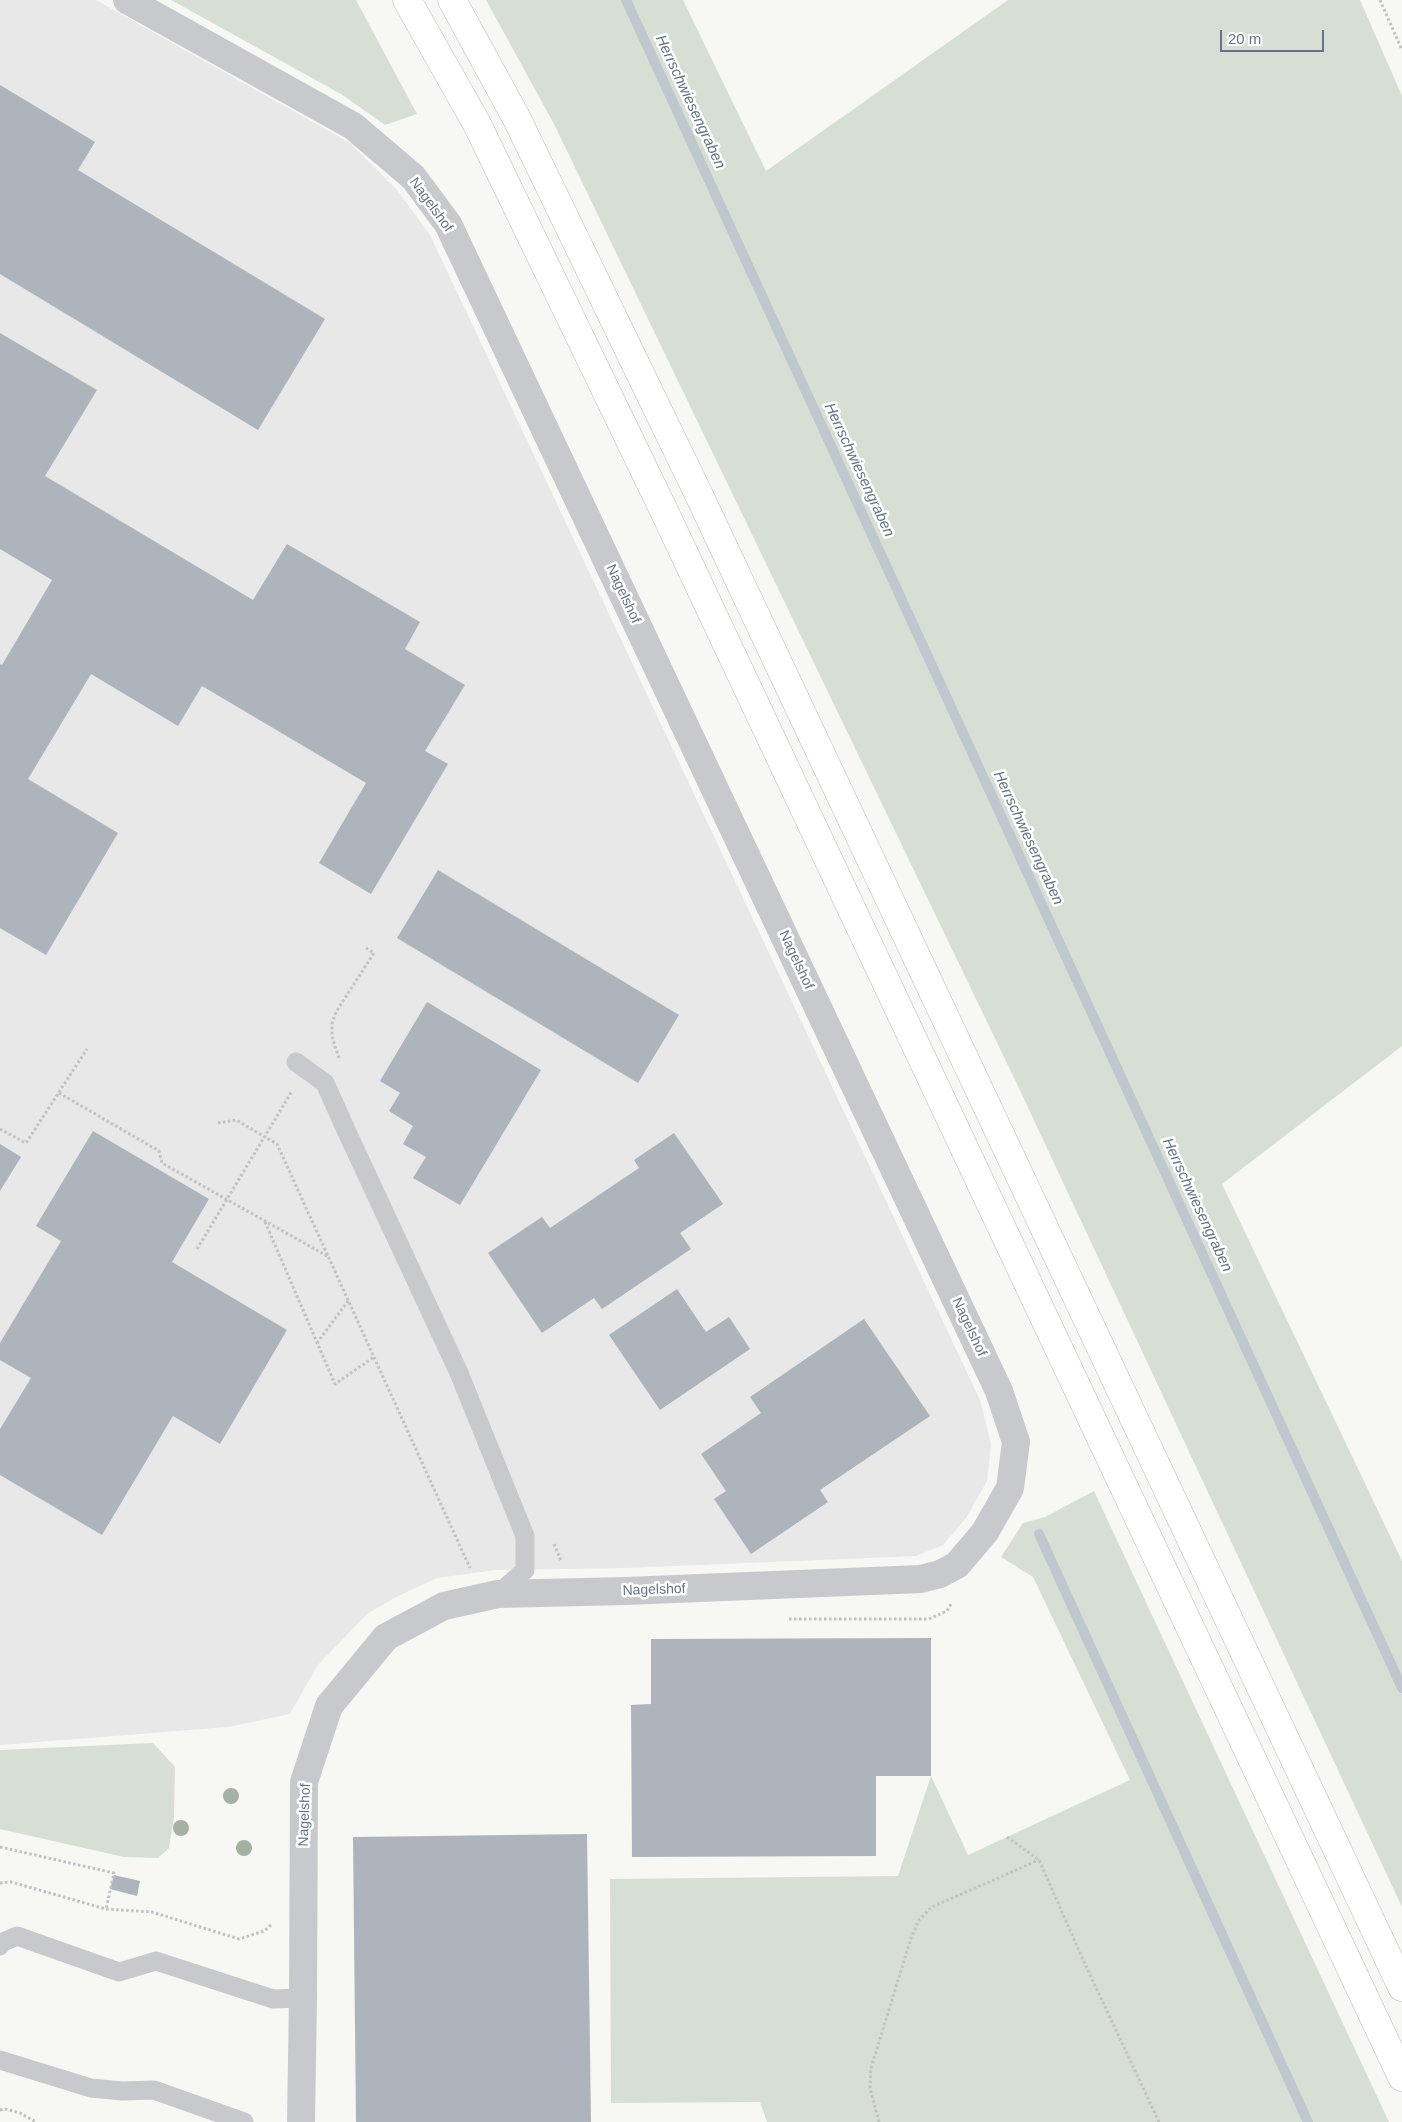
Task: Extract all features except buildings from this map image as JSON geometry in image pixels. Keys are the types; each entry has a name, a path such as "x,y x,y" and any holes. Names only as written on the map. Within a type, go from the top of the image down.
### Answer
{"highway":[{"path":"407,0 477,124 662,506 1402,2077"},
{"path":"452,0 517,119 703,504 1402,1988"}],"street":[{"name":"Nagelshof","path":"127,0 353,126 412,177 448,224 999,1390 1016,1442 1010,1488 985,1532 957,1565 940,1574 921,1579 626,1591 498,1594 444,1606 386,1637 329,1706 304,1782 304,1998 301,2122"}],"lane":[{"path":"301,1065 325,1083 459,1373 525,1536 525,1570 498,1594"},
{"path":"0,1946 2,1943 17,1936 119,1972 156,1961 273,1999 304,1998"},
{"path":"0,2060 91,2088 122,2091 154,2090 244,2122"}],"path":[{"path":"1380,0 1402,50"},
{"path":"340,1061 332,1037 332,1024 336,1012 374,953 366,948"},
{"path":"0,1129 26,1143 87,1049"},
{"path":"197,1249 265,1137 301,1065"},
{"path":"58,1093 159,1151 162,1163 329,1257"},
{"path":"218,1123 236,1120 277,1144 473,1576 498,1594"},
{"path":"265,1221 335,1384 374,1357"},
{"path":"317,1343 348,1300"},
{"path":"553,1540 564,1566"},
{"path":"1007,1837 1039,1860 1159,2122"},
{"path":"0,1847 114,1873 106,1909"},
{"path":"879,2122 870,2088 870,2068 911,1938 919,1920 932,1907 1039,1860"},
{"path":"0,1883 11,1882 106,1909 152,1912 239,1939 264,1931 278,1918"},
{"path":"0,2110 4,2109 20,2113 36,2122"}],"shaded area":[{"path":"0,0 96,0 350,143 397,190 430,235 980,1400 991,1444 987,1481 966,1518 943,1545 916,1556 625,1568 495,1570 437,1578 396,1597 367,1614 317,1666 290,1714 228,1727 0,1745"},
{"path":"171,0 356,0 417,114 385,125 341,94"},
{"path":"486,0 683,0 766,171 1008,0 1360,0 1402,96 1402,1046 1222,1184 1402,1561 1402,1907 1017,1084 554,124"},
{"path":"1094,1491 1389,2122 767,2122 760,2102 611,2103 610,1879 898,1876 931,1776 968,1855 1130,1780 1033,1577 1001,1557 1023,1523 1045,1517"},
{"path":"153,1743 175,1767 174,1817 169,1848 158,1858 124,1857 0,1829 0,1750"}],"waterway":[{"name":"Herrschwiesengraben","path":"626,0 1402,1688"},
{"path":"1039,1534 1308,2122"}]}
